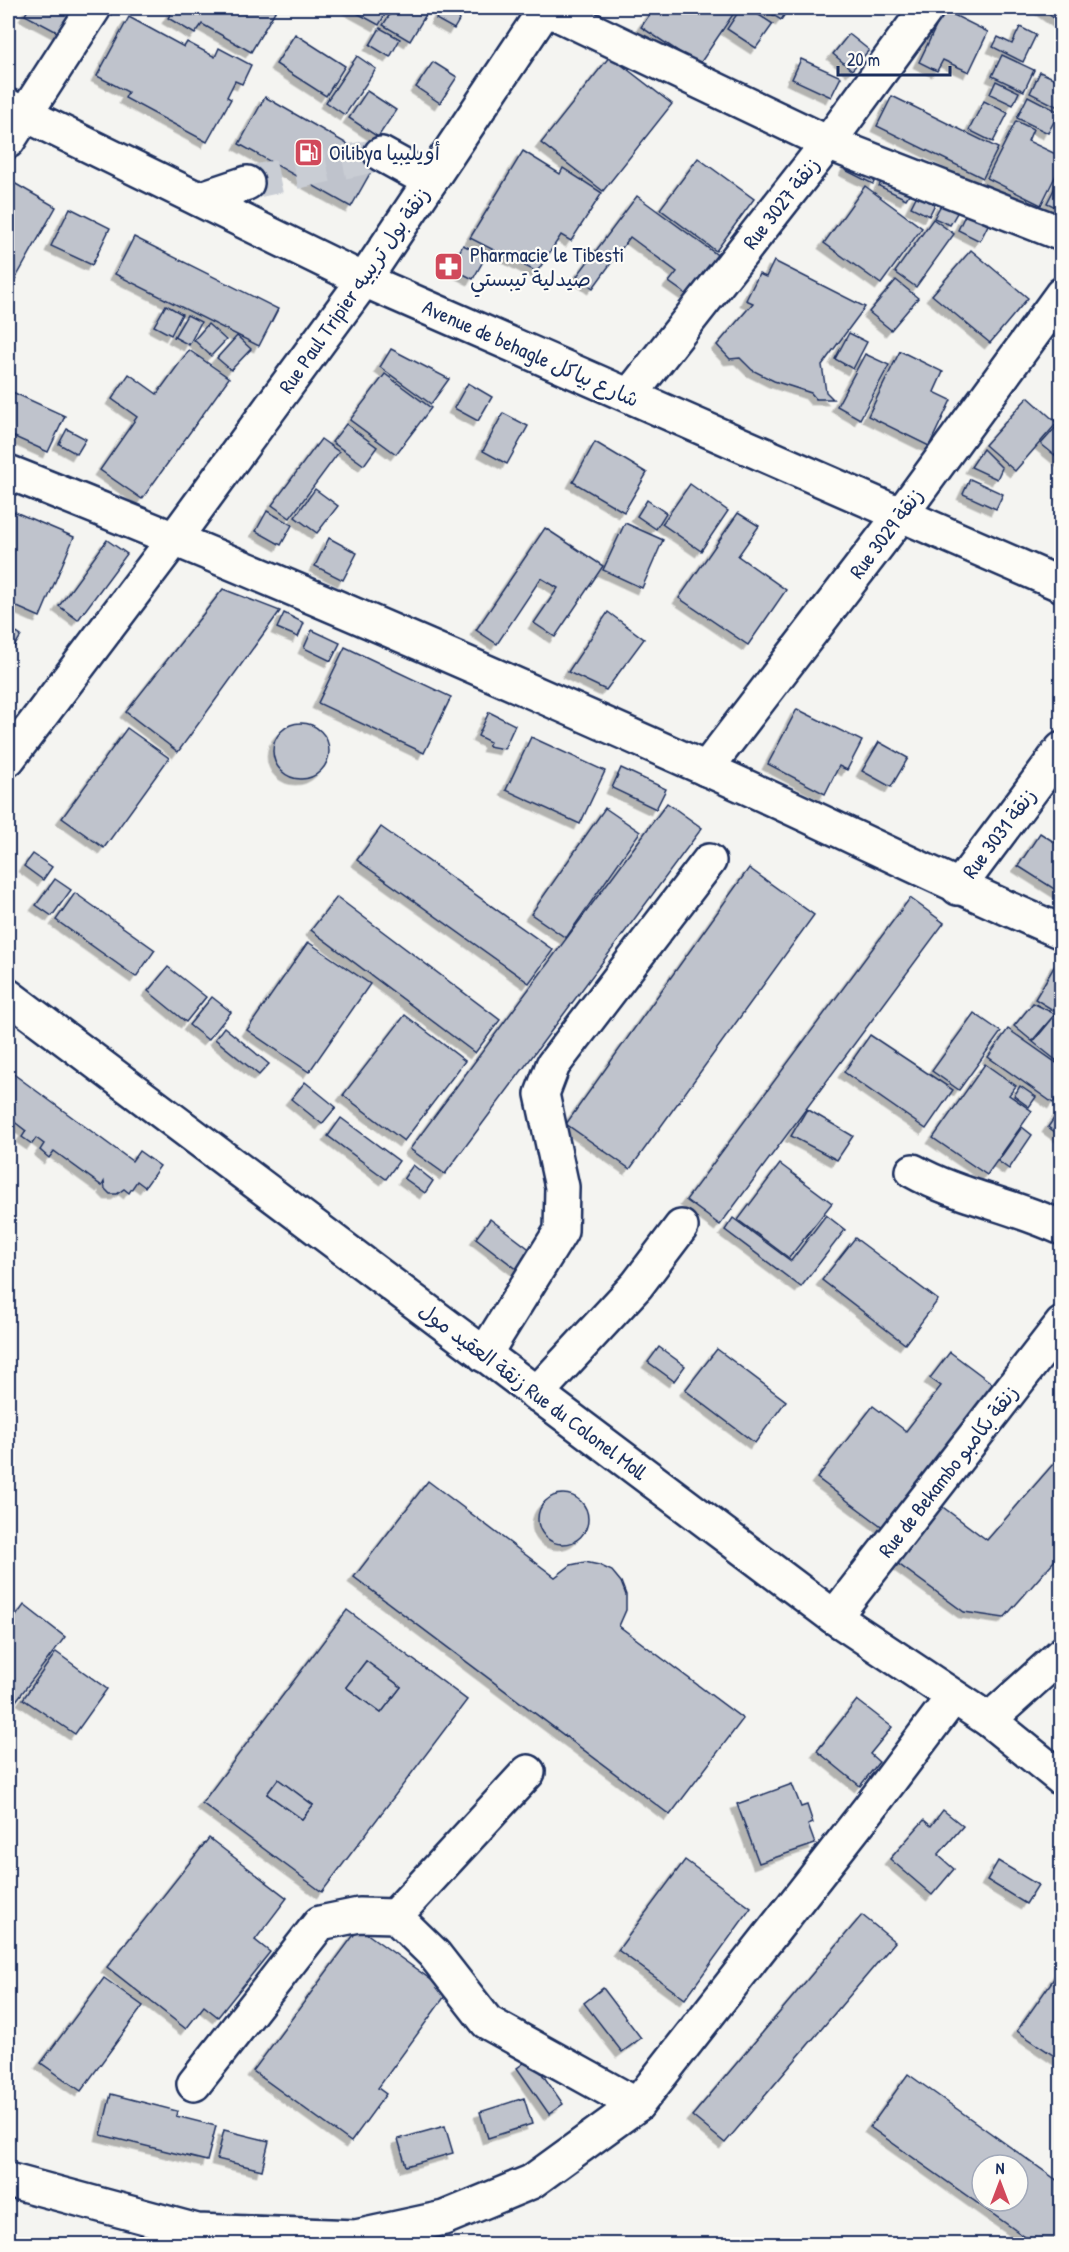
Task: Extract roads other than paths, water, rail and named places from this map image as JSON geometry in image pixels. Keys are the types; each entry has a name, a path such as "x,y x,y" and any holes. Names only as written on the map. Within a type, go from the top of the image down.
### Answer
{"street":[{"path":"8,141 16,109 94,8"},
{"path":"546,8 828,143 1062,234"},
{"name":"Rue Paul Tripier زنقة بول تريبيه","path":"8,759 175,538 364,280 546,8"},
{"name":"Rue 3027 زنقة","path":"630,396 828,143 927,8"},
{"name":"Avenue de behagle شارع بياكل","path":"16,109 364,280 1062,585"},
{"path":"381,154 430,181"},
{"path":"199,199 247,183"},
{"name":"Rue 3029 زنقة","path":"706,769 900,516 1062,294"},
{"path":"8,472 175,538 706,769 958,888 1062,932"},
{"name":"Rue 3031 زنقة","path":"958,888 1062,749"},
{"path":"484,1355 561,1232 562,1187 542,1094 553,1065 709,861"},
{"name":"زنقة العقيد مول Rue du Colonel Moll","path":"8,996 834,1617 989,1720 1060,1774"},
{"path":"913,1171 934,1183 1030,1213 1062,1228"},
{"path":"536,1394 637,1285 681,1227"},
{"name":"Rue de Bekambo زنقة بكامبو","path":"834,1617 1062,1324"},
{"path":"989,1720 1062,1654"},
{"path":"8,2180 197,2231 356,2237 444,2218 531,2182 637,2105 868,1810 953,1697"},
{"path":"395,1917 528,1772"},
{"path":"194,2084 320,1923 359,1915 395,1917 434,1954 487,2022 637,2105"}],"tunnel":[{"path":"247,183 381,154"}],"place":[{"name":"Oilibya أويليبيا","path":"308,152"},
{"name":"Pharmacie le Tibesti صيدلية تيبستي","path":"449,266"}]}
